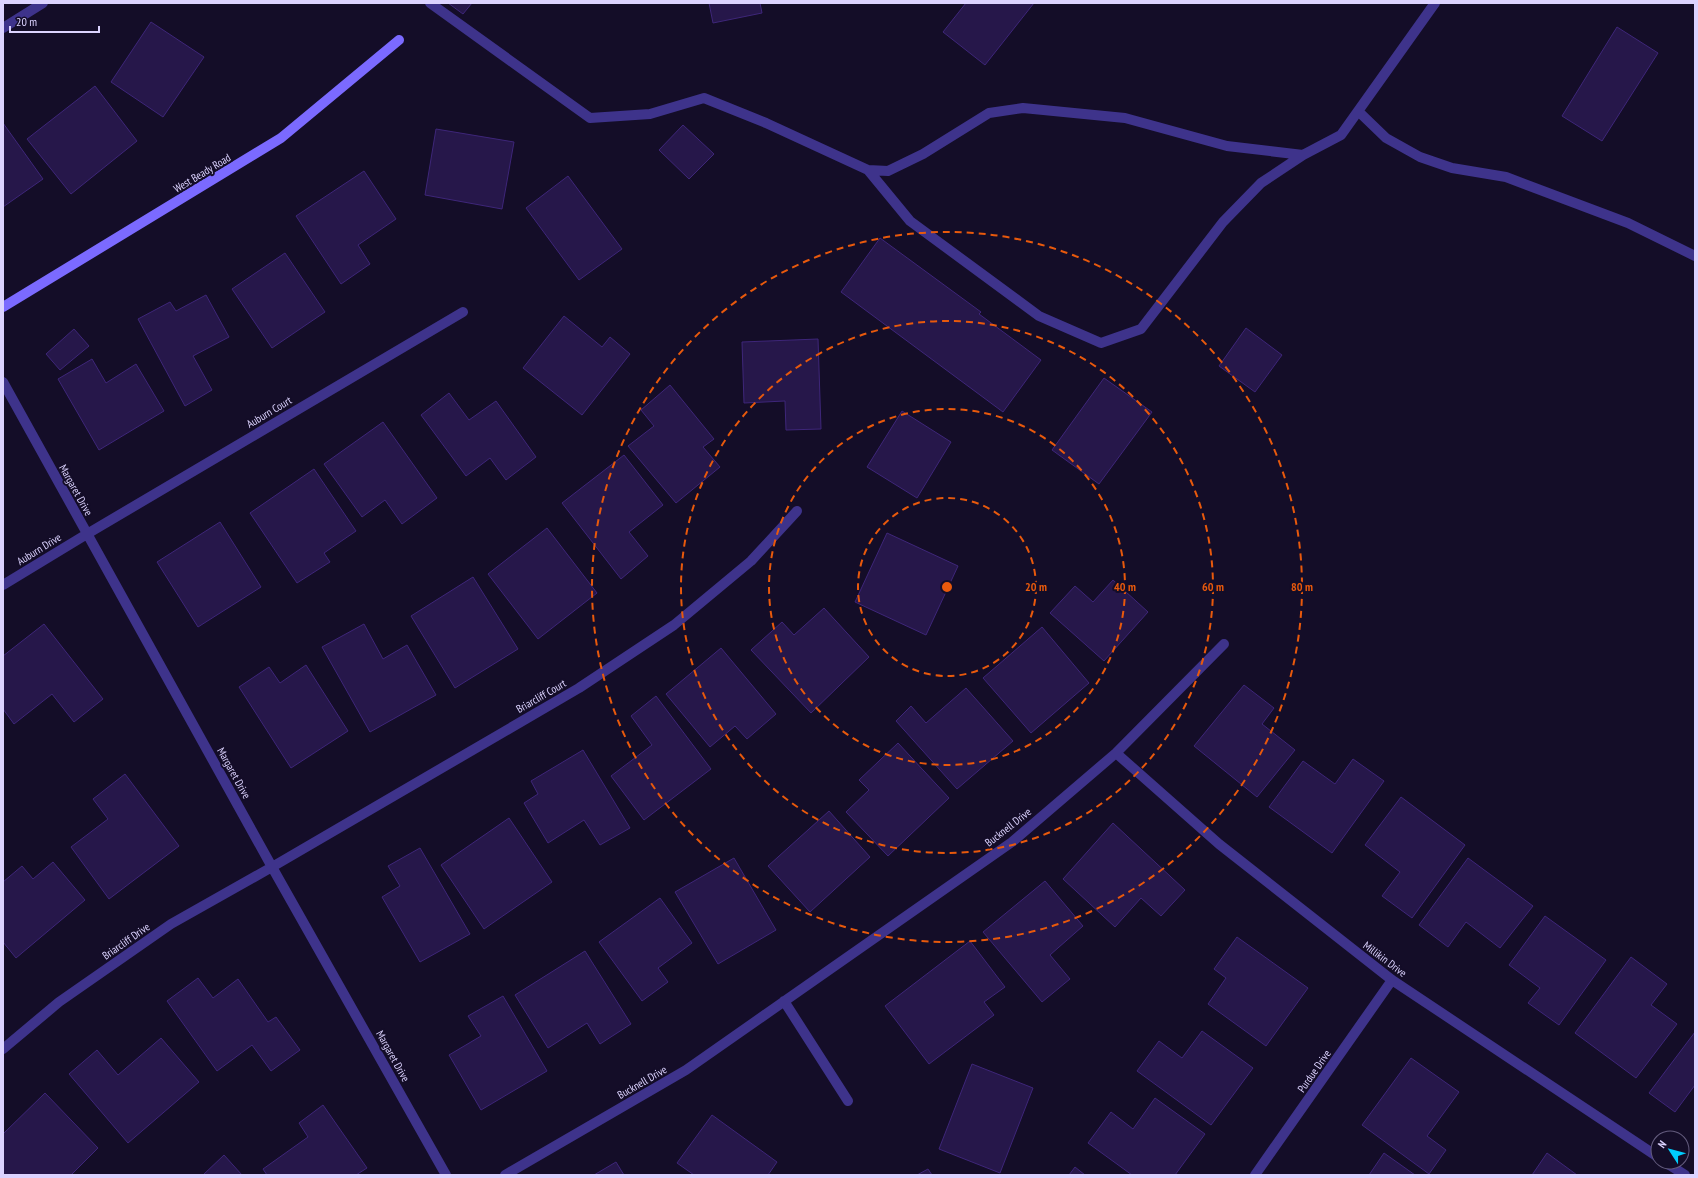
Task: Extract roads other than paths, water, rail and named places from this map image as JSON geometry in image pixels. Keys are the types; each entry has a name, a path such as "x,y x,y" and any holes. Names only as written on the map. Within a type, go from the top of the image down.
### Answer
{"street":[{"path":"3,28 43,3"},
{"path":"430,3 590,118 650,114 704,98 766,123 868,170 888,171 923,154 990,113 1022,108 1125,118 1227,146 1303,155"},
{"path":"868,170 910,221 1039,316 1101,343 1141,329 1223,222 1261,183 1303,155 1341,135 1435,3"},
{"name":"West Beady Road","path":"3,307 281,138 399,40"},
{"path":"1358,112 1386,138 1420,157 1452,168 1506,177 1628,223 1695,256"},
{"name":"Auburn Court","path":"87,534 463,312"},
{"name":"Margaret Drive","path":"3,382 272,867 446,1175"},
{"name":"Briarcliff Court","path":"272,867 579,688 674,625 751,561 797,511"},
{"name":"Auburn Drive","path":"3,585 87,534"},
{"name":"Bucknell Drive","path":"505,1175 686,1070 1012,842 1116,753 1224,644"},
{"name":"Millikin Drive","path":"1116,753 1219,844 1392,980 1650,1152"},
{"name":"Briarcliff Drive","path":"3,1049 59,1002 171,924 272,867"},
{"name":"Purdue Drive","path":"1255,1175 1392,980"},
{"path":"784,1001 848,1101"}]}
